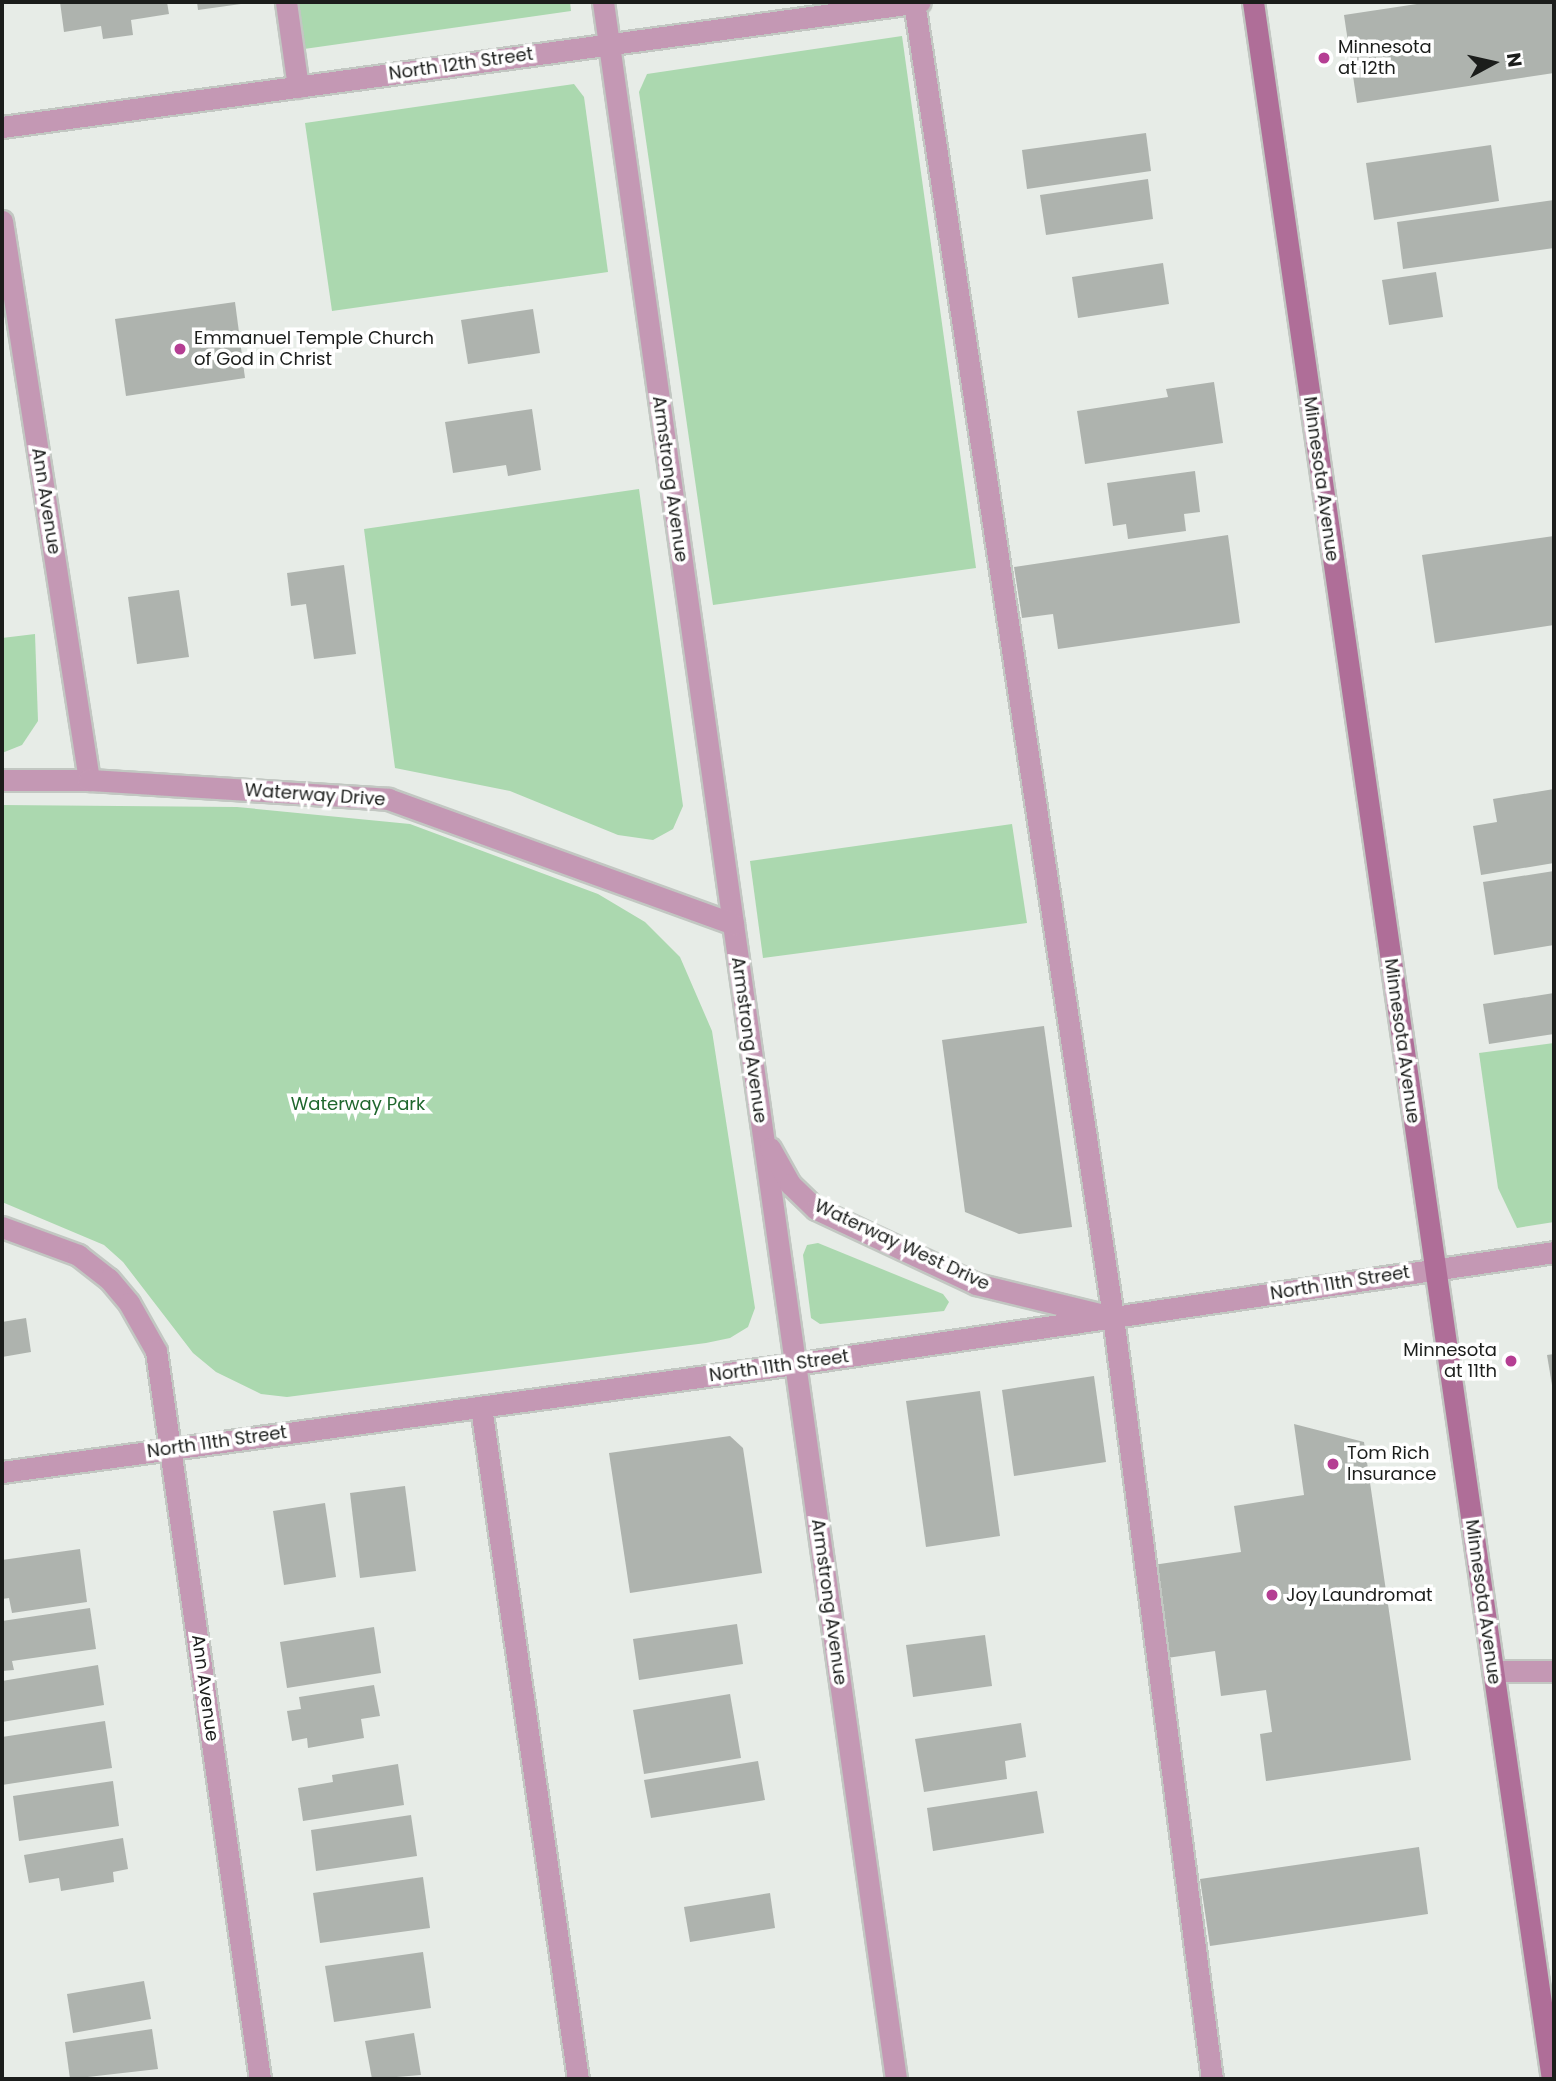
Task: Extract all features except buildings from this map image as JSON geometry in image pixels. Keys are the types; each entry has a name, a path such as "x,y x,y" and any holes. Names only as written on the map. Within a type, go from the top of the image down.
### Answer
{"main road":[{"name":"Minnesota Avenue","path":"1253,2 1552,2079"}],"street":[{"path":"286,2 298,87"},
{"name":"Armstrong Avenue","path":"603,2 896,2079"},
{"path":"914,2 1113,1317 1212,2079"},
{"name":"North 12th Street","path":"2,127 920,2"},
{"name":"Ann Avenue","path":"2,221 89,780"},
{"name":"Waterway Drive","path":"2,780 89,780 388,799 733,923"},
{"name":"Waterway West Drive","path":"763,1137 790,1184 816,1209 976,1284 1113,1317"},
{"name":"Ann Avenue","path":"2,1227 78,1255 109,1279 130,1303 156,1351 260,2079"},
{"name":"North 11th Street","path":"2,1472 795,1363 1554,1252"},
{"path":"481,1407 578,2079"},
{"path":"1493,1671 1554,1671"}],"green space":[{"path":"297,2 570,2 571,11 304,49"},
{"path":"902,36 976,568 713,605 639,92 647,74"},
{"path":"574,84 584,97 608,272 332,311 305,123"},
{"path":"639,489 683,806 673,829 653,840 618,835 510,791 395,768 364,529"},
{"path":"35,634 38,721 22,745 2,753 2,638"},
{"name":"Waterway Park","path":"2,805 237,807 410,824 598,894 645,922 680,957 712,1031 755,1308 748,1327 730,1338 706,1343 287,1397 261,1394 216,1372 193,1353 123,1262 104,1245 2,1202"},
{"path":"1012,824 1027,923 763,958 750,861"},
{"path":"1554,1043 1554,1222 1517,1228 1498,1188 1479,1053"},
{"path":"818,1243 943,1294 949,1302 944,1311 820,1324 811,1318 803,1255 807,1245"}],"place":[{"name":"Minnesota at 12th","path":"1324,58"},
{"name":"Emmanuel Temple Church of God in Christ","path":"180,349"},
{"name":"Minnesota at 11th","path":"1511,1361"},
{"name":"Tom Rich Insurance","path":"1333,1464"},
{"name":"Joy Laundromat","path":"1272,1595"}]}
